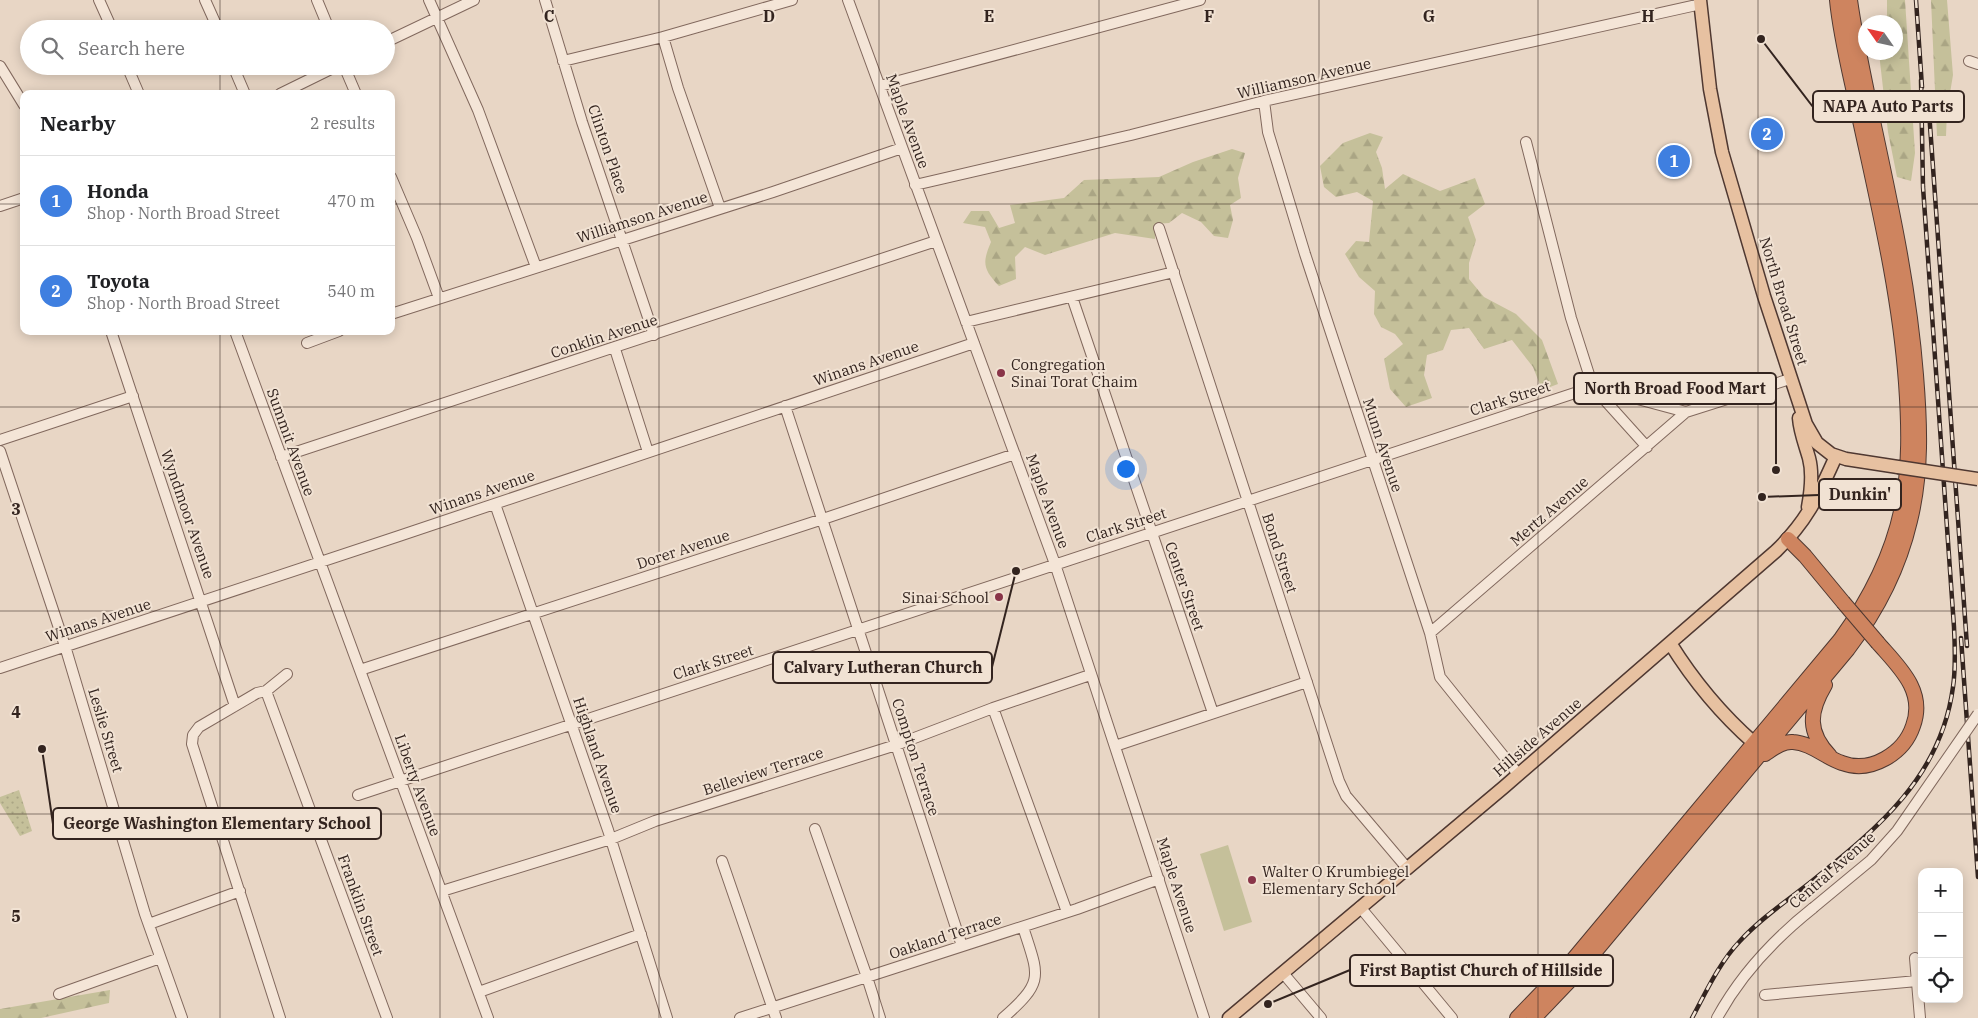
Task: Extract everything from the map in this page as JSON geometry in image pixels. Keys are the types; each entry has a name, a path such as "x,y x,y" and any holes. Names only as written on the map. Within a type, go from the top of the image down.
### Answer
{"highway":[{"path":"1517,1018 1561,973 1840,640 1868,598 1882,570 1893,540 1902,509 1907,473 1909,427 1901,327 1837,0"},
{"path":"1832,758 1816,736 1813,727 1813,712 1820,694 1877,606 1901,552 1914,507 1920,445 1915,350 1906,285 1850,0"},
{"path":"1754,761 1780,744 1789,742 1803,744 1841,763 1852,766 1877,763 1897,751 1906,742 1916,715 1914,691 1903,671 1805,556 1788,539"},
{"path":"1534,1018 1578,972 1848,649"}],"main road":[{"name":"North Broad Street","path":"1701,2 1709,80 1718,134 1764,296 1790,379 1814,439 1823,450 1836,456 1978,479"},
{"path":"1798,403 1800,430 1810,463 1810,486 1806,518"},
{"name":"Hillside Avenue","path":"1229,1018 1518,774 1788,539 1806,518 1836,456"},
{"path":"1670,643 1693,678 1754,743"}],"street":[{"path":"100,0 108,20"},
{"path":"205,0 214,20"},
{"path":"317,0 325,20"},
{"path":"429,0 478,110 536,267"},
{"path":"395,38 474,0"},
{"name":"Clinton Place","path":"544,0 654,335"},
{"path":"563,61 663,37 792,0"},
{"name":"Maple Avenue","path":"848,0 1056,564 1090,675 1160,880 1204,1018"},
{"path":"880,86 1200,0"},
{"name":"Williamson Avenue","path":"916,185 1264,102 1701,2"},
{"path":"663,37 683,102 720,208"},
{"path":"0,66 20,98"},
{"path":"131,75 137,90"},
{"path":"237,75 243,90"},
{"path":"288,90 319,75"},
{"path":"348,75 354,90"},
{"name":"Munn Avenue","path":"1264,102 1268,132 1296,226 1430,633 1440,677 1518,774"},
{"path":"1526,142 1571,318 1593,387 1647,447"},
{"name":"Williamson Avenue","path":"395,313 902,148"},
{"path":"395,187 417,238 438,298"},
{"path":"0,206 20,199"},
{"name":"Bond Street","path":"1159,228 1247,501 1344,791 1407,868"},
{"name":"Conklin Avenue","path":"281,457 936,241"},
{"path":"966,322 1174,272"},
{"name":"Center Street","path":"1072,297 1213,713"},
{"name":"Wyndmoor Avenue","path":"112,335 202,601 235,706"},
{"name":"Summit Avenue","path":"236,335 318,563"},
{"path":"306,343 328,335"},
{"name":"Winans Avenue","path":"0,668 974,343"},
{"path":"614,348 648,452"},
{"path":"1593,387 1686,412 1790,379"},
{"name":"Clark Street","path":"358,795 1593,387"},
{"path":"0,440 133,396"},
{"name":"Compton Terrace","path":"785,406 962,946"},
{"name":"Mertz Avenue","path":"1430,633 1686,412"},
{"name":"Leslie Street","path":"0,451 65,646 148,924 182,1018"},
{"name":"Dorer Avenue","path":"360,670 822,520 1015,454"},
{"name":"Highland Avenue","path":"495,504 611,838 667,1018"},
{"name":"Liberty Avenue","path":"318,563 360,670 488,1018"},
{"path":"280,1018 192,744 193,735 199,727 257,693 266,691 287,674"},
{"name":"Belleview Terrace","path":"442,891 896,745 993,708 1090,675"},
{"path":"1115,746 1307,682"},
{"name":"Franklin Street","path":"266,691 387,1018"},
{"path":"993,708 1068,912"},
{"name":"Central Avenue","path":"1717,1018 1760,956 1784,932 1863,867 1894,835 1978,714"},
{"path":"815,829 868,977 880,1018"},
{"path":"722,861 776,1018"},
{"name":"Oakland Terrace","path":"740,1018 1023,927 1160,880"},
{"path":"148,924 240,891"},
{"path":"1360,907 1452,1018"},
{"path":"1003,1018 1025,999 1036,978 1035,964 1023,927"},
{"path":"478,992 641,934"},
{"path":"59,994 160,958"},
{"path":"1915,958 1920,1018"},
{"path":"1283,973 1321,1018"},
{"path":"1765,994 1917,981"}],"green space":[{"path":"1887,0 1905,0 1915,153 1911,181 1897,177 1888,132 1880,60 1903,60 1903,15 1887,15"},
{"path":"1931,0 1947,0 1953,75 1947,111 1946,136 1937,136"},
{"path":"1370,133 1383,137 1376,152 1382,168 1385,189 1403,174 1440,191 1475,178 1485,204 1468,217 1476,240 1469,263 1469,279 1484,297 1516,314 1542,340 1558,384 1542,390 1533,367 1512,340 1484,349 1469,328 1451,330 1443,350 1427,355 1424,375 1432,398 1406,407 1390,389 1384,359 1403,344 1395,334 1381,327 1374,314 1375,291 1359,277 1345,254 1356,241 1369,242 1373,201 1357,192 1336,197 1324,187 1320,166 1343,143"},
{"path":"1232,149 1245,153 1238,178 1241,198 1230,205 1233,220 1228,238 1214,236 1201,222 1182,213 1169,223 1155,224 1155,239 1115,233 1045,255 1025,247 1015,257 1016,279 999,286 990,275 986,266 986,255 991,242 985,227 963,223 971,211 989,211 999,228 1015,223 1010,205 1064,198 1084,180 1159,177 1193,162"},
{"path":"19,790 32,831 20,836 0,803 0,797"},
{"path":"1228,845 1252,922 1224,931 1200,854"},
{"path":"110,990 109,1003 41,1018 0,1018 0,1009"}],"railway":[{"path":"1916,0 1922,87"},
{"path":"1692,1018 1719,968 1740,941 1766,917 1860,841 1903,798 1921,774 1935,748 1946,719 1954,679 1955,642 1923,187 1921,80"},
{"path":"1928,97 1967,646"},
{"path":"1961,638 1978,877"}],"place":[{"name":"NAPA Auto Parts","path":"1761,39"},
{"name":"Toyota","path":"1767,134"},
{"name":"Honda","path":"1674,161"},
{"name":"Congregation Sinai Torat Chaim","path":"1001,373"},
{"name":"North Broad Food Mart","path":"1776,470"},
{"name":"Dunkin'","path":"1762,497"},
{"name":"Calvary Lutheran Church","path":"1016,571"},
{"name":"Sinai School","path":"999,597"},
{"name":"George Washington Elementary School","path":"42,749"},
{"name":"Walter O Krumbiegel Elementary School","path":"1252,880"},
{"name":"First Baptist Church of Hillside","path":"1268,1004"}]}
